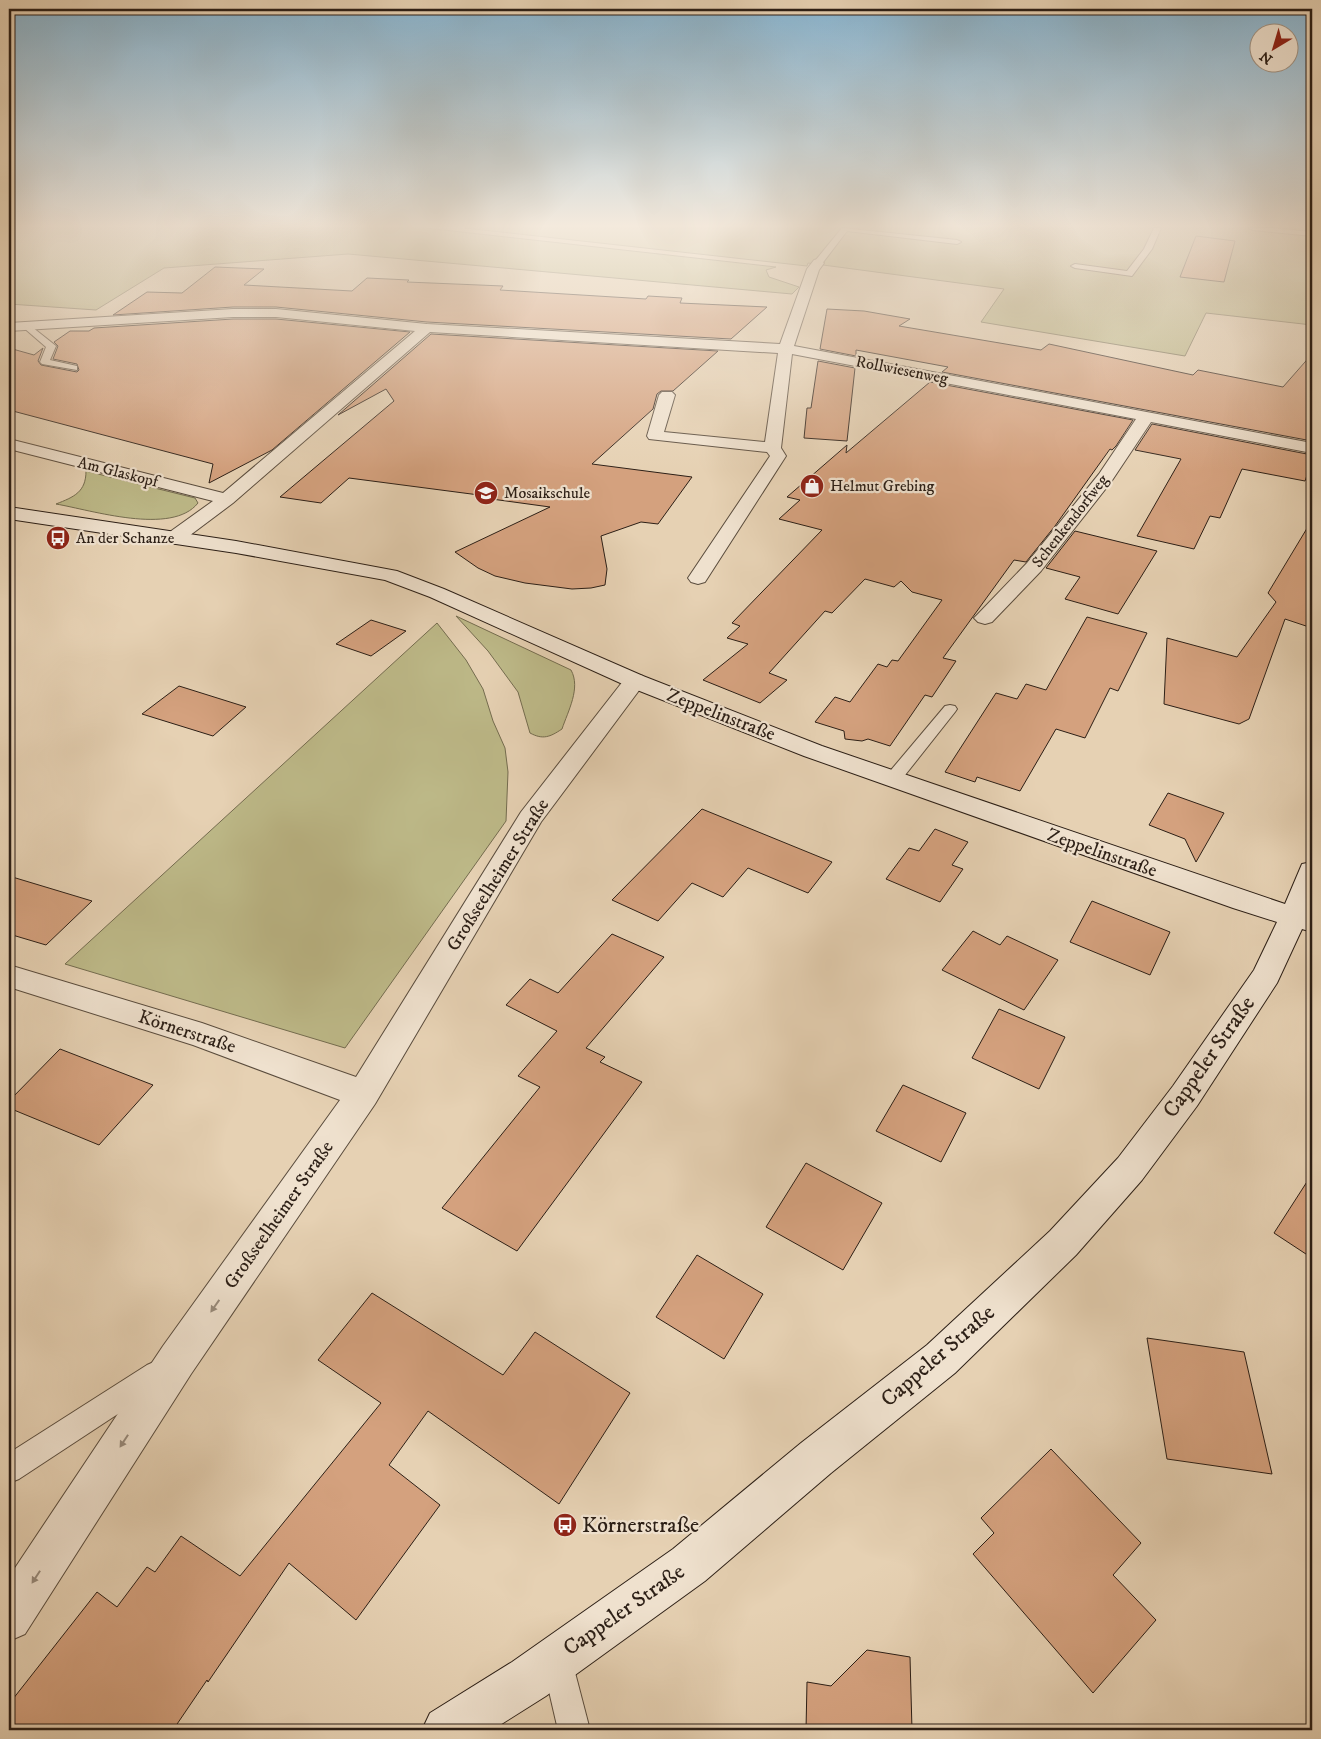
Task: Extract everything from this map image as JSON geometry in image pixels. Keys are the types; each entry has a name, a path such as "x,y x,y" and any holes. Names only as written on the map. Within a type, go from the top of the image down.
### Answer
{"street":[{"path":"698,578 778,456 773,448 786,349 799,309"},
{"name":"Rollwiesenweg","path":"9,327 233,313 276,313 427,328 786,349 1312,448"},
{"path":"174,538 227,499 427,328"},
{"path":"667,395 655,436 773,448"},
{"name":"Schenkendorfweg","path":"985,618 1034,567 1105,478 1146,417"},
{"name":"Am Glaskopf","path":"9,444 227,499"},
{"path":"9,513 236,546 390,575 437,593 634,681"},
{"name":"Zeppelinstraße","path":"634,681 804,748 892,780 1226,896 1303,919"},
{"name":"Großseelheimer Straße","path":"9,1618 177,1360 364,1094 530,818 634,681"},
{"name":"Cappeler Straße","path":"447,1730 529,1679 688,1565 816,1458 941,1358 1063,1243 1130,1169 1185,1096 1266,975 1303,919 1312,871"},
{"name":"Körnerstraße","path":"9,976 202,1035 364,1094"}],"lane":[{"path":"27,326 52,346 45,362 74,368"},
{"path":"892,780 950,709"},
{"path":"9,1469 177,1360"},
{"path":"556,1658 574,1730"}],"shaded area":[{"path":"990,309 1312,309 1312,325 1206,313 1185,356 981,322"},
{"path":"86,471 195,498 198,503 186,513 170,518 151,519 109,515 56,504 78,493 84,484"},
{"path":"456,616 571,670 575,684 574,692 562,729 546,737 530,733 518,692 488,651"},
{"path":"437,623 466,660 483,689 493,721 505,748 508,772 506,821 345,1048 65,964"}],"building":[{"path":"122,309 201,309 113,315"},
{"path":"298,309 765,309 731,339 427,322"},
{"path":"827,309 830,309 864,311 910,319 899,326 1041,350 1049,344 1193,375 1198,370 1283,387 1312,354 1312,441 942,372 948,367 856,350 856,356 820,349"},
{"path":"233,319 276,319 410,332 272,450 209,483 213,464 9,410 9,348 34,355 43,348 38,361 41,365 77,372 79,370 77,364 53,359 58,346 54,342 70,331"},
{"path":"431,334 718,351 673,391 661,391 657,394 653,409 592,464 692,477 658,524 641,522 601,536 607,569 605,585 572,589 525,583 495,576 478,568 455,552 550,507 477,497 479,495 349,478 321,503 280,497 394,401 386,389 338,415"},
{"path":"818,361 855,368 847,441 804,438 807,408 811,408"},
{"path":"930,382 1133,420 1116,446 1112,450 1110,449 1055,526 1026,562 1014,560 943,658 956,661 932,697 925,695 890,746 868,739 862,741 845,739 844,731 815,722 835,697 850,702 878,664 887,667 892,660 898,661 942,600 912,592 901,581 894,587 865,579 832,613 825,611 769,673 787,680 760,703 703,680 748,644 727,638 740,626 732,623 822,530 779,519 800,500 787,497 847,445 846,453"},
{"path":"1152,424 1312,455 1312,461 1305,481 1242,469 1220,518 1210,516 1194,549 1137,536 1181,459 1135,450"},
{"path":"1312,520 1312,628 1285,619 1249,719 1239,724 1164,704 1167,638 1237,657 1276,602 1268,593"},
{"path":"1075,531 1157,551 1118,614 1065,599 1080,577 1046,568"},
{"path":"1087,617 1147,633 1118,691 1110,688 1085,738 1056,729 1020,791 977,777 975,782 945,772 996,693 1017,699 1026,684 1046,690"},
{"path":"371,620 406,631 371,656 336,644"},
{"path":"179,686 246,707 213,736 142,714"},
{"path":"1168,793 1224,813 1196,862 1185,839 1149,825"},
{"path":"702,809 832,862 808,893 748,868 723,897 692,883 658,921 612,900"},
{"path":"935,829 968,842 952,865 963,869 940,902 886,879 909,848 919,851"},
{"path":"9,876 92,901 46,945 9,934"},
{"path":"1092,901 1170,932 1150,975 1070,942"},
{"path":"973,931 1000,945 1007,936 1058,960 1024,1010 942,970"},
{"path":"612,934 664,957 586,1048 605,1057 600,1062 642,1082 517,1251 442,1208 540,1087 518,1076 557,1031 506,1005 530,979 558,993"},
{"path":"999,1009 1065,1037 1039,1089 972,1058"},
{"path":"60,1049 153,1085 99,1145 9,1108 9,1101"},
{"path":"903,1085 966,1113 941,1162 876,1131"},
{"path":"806,1163 882,1203 843,1270 766,1227"},
{"path":"1312,1174 1312,1258 1274,1233"},
{"path":"697,1255 763,1294 724,1359 656,1317"},
{"path":"372,1293 503,1375 535,1332 630,1393 559,1504 428,1411 389,1465 440,1505 356,1620 289,1563 173,1730 9,1730 9,1704 97,1592 117,1607 147,1567 155,1572 181,1536 240,1576 381,1403 318,1360"},
{"path":"1147,1338 1244,1352 1272,1474 1167,1459"},
{"path":"1051,1449 1141,1543 1113,1575 1156,1620 1093,1693 973,1554 994,1533 981,1518"},
{"path":"867,1650 910,1657 912,1730 806,1730 807,1682 831,1686"}],"place":[{"name":"Helmut Grebing","path":"812,486"},
{"name":"Mosaikschule","path":"486,493"},
{"name":"An der Schanze","path":"58,538"},
{"name":"Körnerstraße","path":"565,1525"}]}
